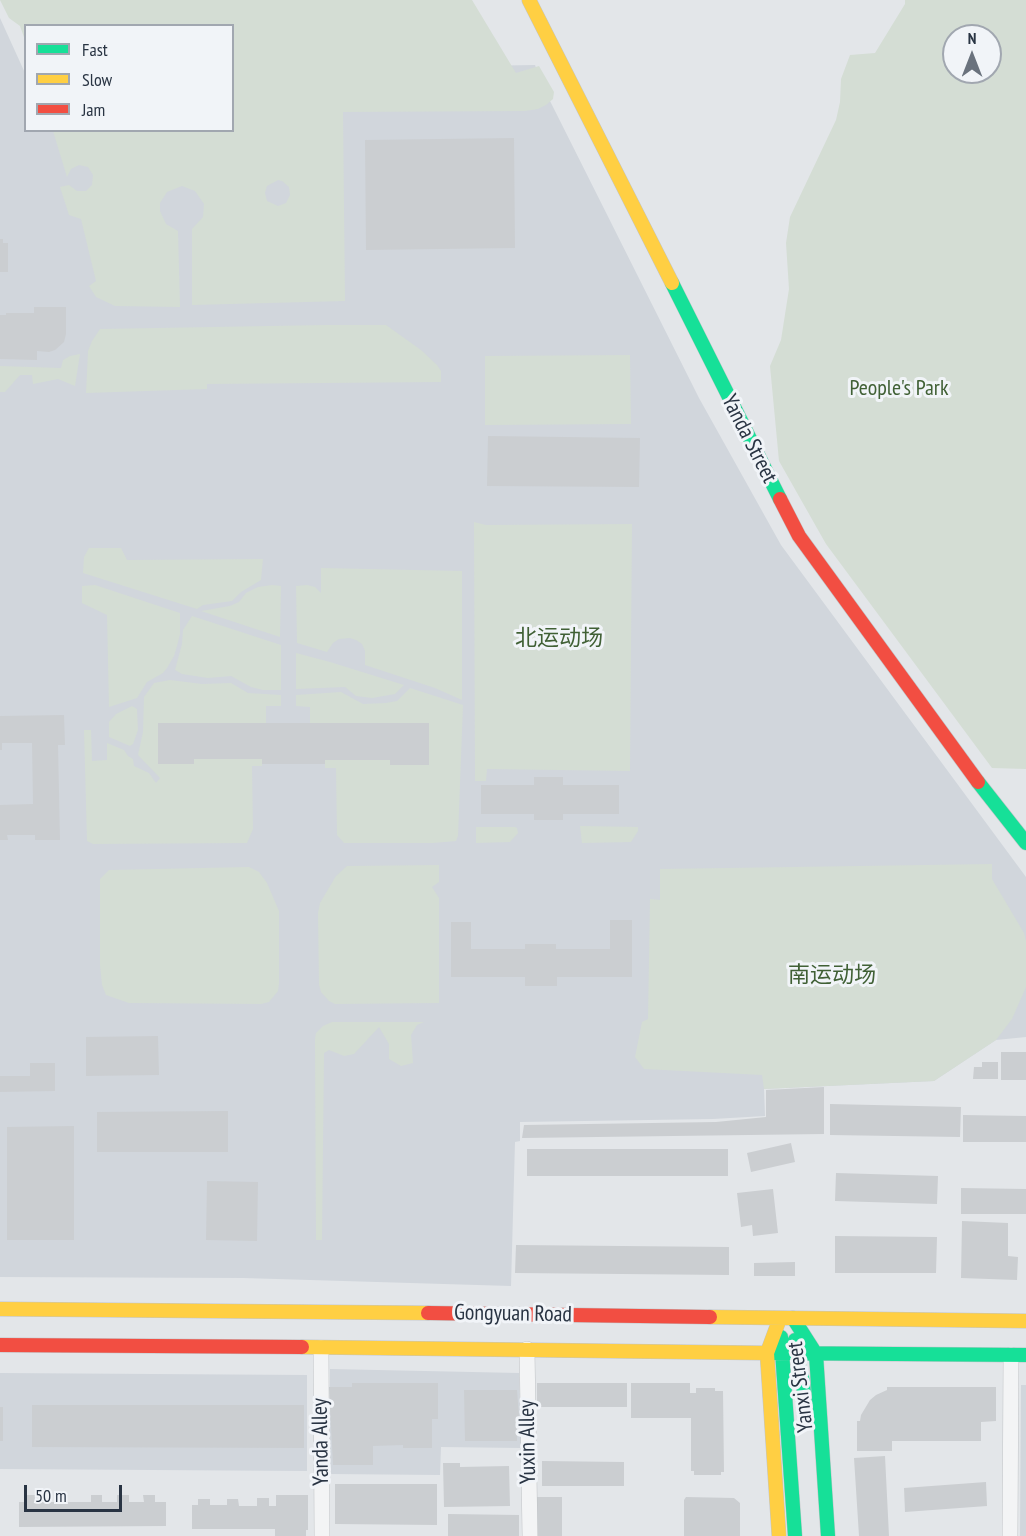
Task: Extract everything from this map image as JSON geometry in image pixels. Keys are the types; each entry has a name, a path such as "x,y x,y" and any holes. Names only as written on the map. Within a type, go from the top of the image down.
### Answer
{"main road":[{"name":"Yanda Street","path":"529,0 799,536 953,750 1026,843"},
{"name":"Gongyuan Road","path":"0,1309 1026,1321"},
{"name":"Yanxi Street","path":"779,1536 767,1353 787,1318"},
{"name":"Yanxi Street","path":"787,1318 795,1536"},
{"name":"Yanxi Street","path":"787,1318 816,1354 828,1536"},
{"name":"Gongyuan Road","path":"0,1346 1018,1355"},
{"name":"Yanxi Street","path":"789,1354 803,1382 814,1536"}],"street":[{"name":"Yanda Alley","path":"321,1348 322,1536"},
{"name":"Yuxin Alley","path":"527,1349 530,1536"},
{"path":"1010,1536 1018,1355"}],"shaded area":[{"path":"0,18 24,71 24,132 234,132 234,70 535,65 545,91 699,398 781,545 1026,877 1026,1037 996,1040 934,1081 764,1089 765,1116 520,1122 520,1141 515,1142 511,1286 243,1278 0,1277"},
{"path":"330,1369 519,1373 521,1448 441,1447 440,1475 330,1474"},
{"path":"0,1373 307,1375 307,1471 0,1469"},
{"path":"1021,1385 1026,1385 1026,1536 1020,1536"}],"green space":[{"path":"0,0 472,0 516,73 539,66 554,92 553,99 546,105 525,111 343,112 345,301 192,305 192,229 203,217 204,204 195,191 182,186 167,192 160,203 160,211 166,224 178,231 180,307 115,306 96,297 89,286 96,281 81,219 69,215 60,187 69,185 77,191 86,191 92,185 93,175 88,167 79,165 71,169 67,177 53,132 234,132 234,24 24,24 24,37 20,26 9,18","holes":["278,180 289,187 290,195 286,203 278,206 267,201 265,193 267,186"]},
{"name":"People's Park","path":"905,0 1026,0 1026,769 992,768 826,544 779,461 770,366 781,340 789,289 786,243 790,217 836,120 841,79 850,55 875,53 905,4"},
{"path":"386,325 421,350 437,365 441,371 441,382 207,384 207,389 86,393 88,351 100,329"},
{"path":"80,354 75,386 58,379 33,384 32,375 20,375 5,392 0,392 0,366 61,368 63,360"},
{"path":"630,355 631,424 485,425 485,356"},
{"name":"北运动场","path":"474,522 486,525 632,524 630,771 487,769 486,781 475,781"},
{"path":"89,548 121,548 127,560 263,559 261,580 241,592 232,601 203,605 197,609 83,573 84,557"},
{"path":"321,568 462,571 462,700 435,688 365,665 365,651 362,644 356,640 339,639 327,652 297,643 296,586 315,587 321,593"},
{"path":"95,585 180,613 180,634 174,656 167,668 163,673 147,682 137,698 109,707 107,615 82,603 82,586"},
{"path":"281,586 280,637 201,611 230,606 258,587"},
{"path":"192,616 281,645 281,690 251,687 231,676 208,678 182,674 175,670 183,630"},
{"path":"296,653 404,685 395,694 372,698 356,696 345,687 296,689"},
{"path":"170,680 202,684 231,683 248,693 281,695 281,706 266,706 266,723 158,723 158,764 194,759 262,759 262,766 252,766 253,829 247,843 93,844 87,841 84,730 91,730 92,761 107,760 107,743 124,750 133,759 134,766 149,773 156,783 160,778 138,755 143,732 144,697 154,683"},
{"path":"410,688 463,705 456,841 344,843 337,835 336,768 325,768 325,760 390,760 390,765 428,765 310,723 310,707 296,706 296,695 341,692 363,704 386,703 397,701"},
{"path":"132,706 137,709 138,730 130,746 109,737 109,722 116,714"},
{"path":"580,826 638,827 638,831 631,842 582,843"},
{"path":"476,827 515,827 518,833 510,842 476,843"},
{"name":"南运动场","path":"992,864 992,879 1024,933 1026,987 1012,1019 996,1040 934,1081 764,1089 762,1075 644,1069 635,1057 642,1022 648,1019 650,899 660,900 660,869"},
{"path":"439,865 439,882 432,887 439,898 439,1003 335,1004 329,1001 321,992 319,985 318,913 320,903 336,876 347,866"},
{"path":"249,867 259,872 267,883 279,911 279,983 278,991 269,1002 261,1004 129,1003 106,995 102,985 100,965 100,879 109,870"},
{"path":"332,1022 424,1022 417,1025 411,1035 413,1063 401,1066 389,1059 389,1044 379,1027 354,1054 344,1056 329,1050 324,1053 322,1240 316,1240 315,1039 316,1033 323,1026"}],"building":[{"path":"514,138 515,248 366,250 365,140"},
{"path":"0,239 3,239 3,243 8,243 8,272 0,272"},
{"path":"34,307 66,307 64,342 49,352 37,351 37,360 0,359 0,315 34,313"},
{"path":"488,436 640,438 639,487 487,486"},
{"path":"64,715 65,745 58,745 60,840 35,840 35,835 7,835 8,840 0,840 0,805 33,804 32,743 2,743 2,750 0,750 0,716"},
{"path":"158,723 429,723 429,765 390,765 390,760 325,760 325,764 262,764 262,759 194,759 194,764 158,764"},
{"path":"534,777 563,777 563,785 619,785 619,814 563,814 563,820 534,820 534,814 481,814 481,785 534,785"},
{"path":"610,920 632,920 632,977 557,977 557,986 525,986 525,977 451,977 451,922 471,922 471,949 525,949 525,944 556,944 556,949 610,949"},
{"path":"158,1036 159,1075 86,1076 86,1037"},
{"path":"1001,1052 1026,1052 1026,1080 1001,1080"},
{"path":"982,1062 998,1062 998,1079 973,1079 974,1067 982,1067"},
{"path":"30,1063 55,1063 55,1091 0,1092 0,1076 30,1076"},
{"path":"824,1087 824,1134 522,1138 524,1125 716,1122 766,1117 766,1090"},
{"path":"830,1104 961,1107 960,1137 830,1135"},
{"path":"228,1111 228,1152 97,1152 97,1112"},
{"path":"963,1115 1026,1116 1026,1142 963,1142"},
{"path":"74,1126 74,1240 7,1240 7,1127"},
{"path":"791,1143 795,1162 751,1172 747,1153"},
{"path":"527,1149 728,1149 728,1176 527,1176"},
{"path":"836,1173 938,1176 937,1204 835,1201"},
{"path":"207,1181 258,1182 257,1241 206,1240"},
{"path":"961,1188 1026,1189 1026,1214 961,1214"},
{"path":"773,1189 778,1233 753,1236 752,1225 741,1227 737,1193"},
{"path":"962,1221 1008,1223 1008,1256 1018,1257 1017,1280 961,1278"},
{"path":"835,1236 937,1237 936,1273 835,1273"},
{"path":"516,1245 729,1247 729,1275 515,1273"},
{"path":"795,1262 795,1276 754,1276 754,1263"},
{"path":"352,1383 438,1383 438,1419 432,1419 432,1448 403,1448 403,1445 373,1446 373,1465 333,1465 329,1387 352,1387"},
{"path":"537,1383 627,1383 627,1407 537,1407"},
{"path":"631,1383 690,1383 690,1393 696,1393 696,1388 715,1388 715,1391 723,1391 724,1472 721,1472 721,1475 694,1475 694,1471 691,1471 691,1418 631,1418"},
{"path":"887,1387 996,1387 996,1421 981,1422 981,1441 892,1441 892,1451 857,1451 857,1421 860,1421 870,1400 887,1390"},
{"path":"464,1390 517,1390 520,1429 517,1429 517,1441 465,1441"},
{"path":"32,1405 304,1405 304,1448 32,1447"},
{"path":"0,1407 3,1407 3,1441 0,1441"},
{"path":"885,1456 889,1536 859,1536 854,1458"},
{"path":"542,1461 624,1462 624,1486 542,1486"},
{"path":"443,1463 460,1463 460,1467 509,1466 510,1506 444,1507"},
{"path":"986,1482 987,1506 905,1512 904,1488"},
{"path":"335,1484 437,1484 437,1525 335,1524"},
{"path":"24,1495 35,1495 35,1502 57,1502 57,1495 68,1495 68,1502 91,1502 91,1495 102,1495 102,1502 117,1502 117,1495 129,1495 129,1502 144,1502 143,1495 155,1495 155,1502 166,1502 166,1526 19,1527 19,1502 24,1502"},
{"path":"276,1495 308,1495 306,1536 275,1536 275,1529 192,1529 192,1505 198,1505 198,1499 210,1499 210,1505 227,1505 227,1499 238,1499 239,1506 257,1506 257,1498 269,1498 269,1506 276,1506"},
{"path":"535,1497 562,1497 562,1536 535,1536"},
{"path":"686,1497 734,1498 740,1503 740,1536 684,1536 684,1500"},
{"path":"448,1514 519,1515 519,1536 448,1536"}],"traffic: fast":[{"path":"672,283 780,499"},
{"path":"978,782 1026,843"},
{"path":"793,1318 816,1354 828,1536"},
{"path":"781,1337 795,1536"},
{"path":"795,1340 803,1382 806,1422"},
{"path":"765,1353 1026,1355"}],"traffic: slow":[{"path":"529,0 672,283"},
{"path":"0,1309 428,1313"},
{"path":"710,1317 1026,1321"},
{"path":"779,1536 767,1353 780,1318"},
{"path":"302,1347 765,1353"}],"traffic: jam":[{"path":"780,499 799,536 978,782"},
{"path":"428,1313 710,1317"},
{"path":"0,1345 302,1347"}]}
